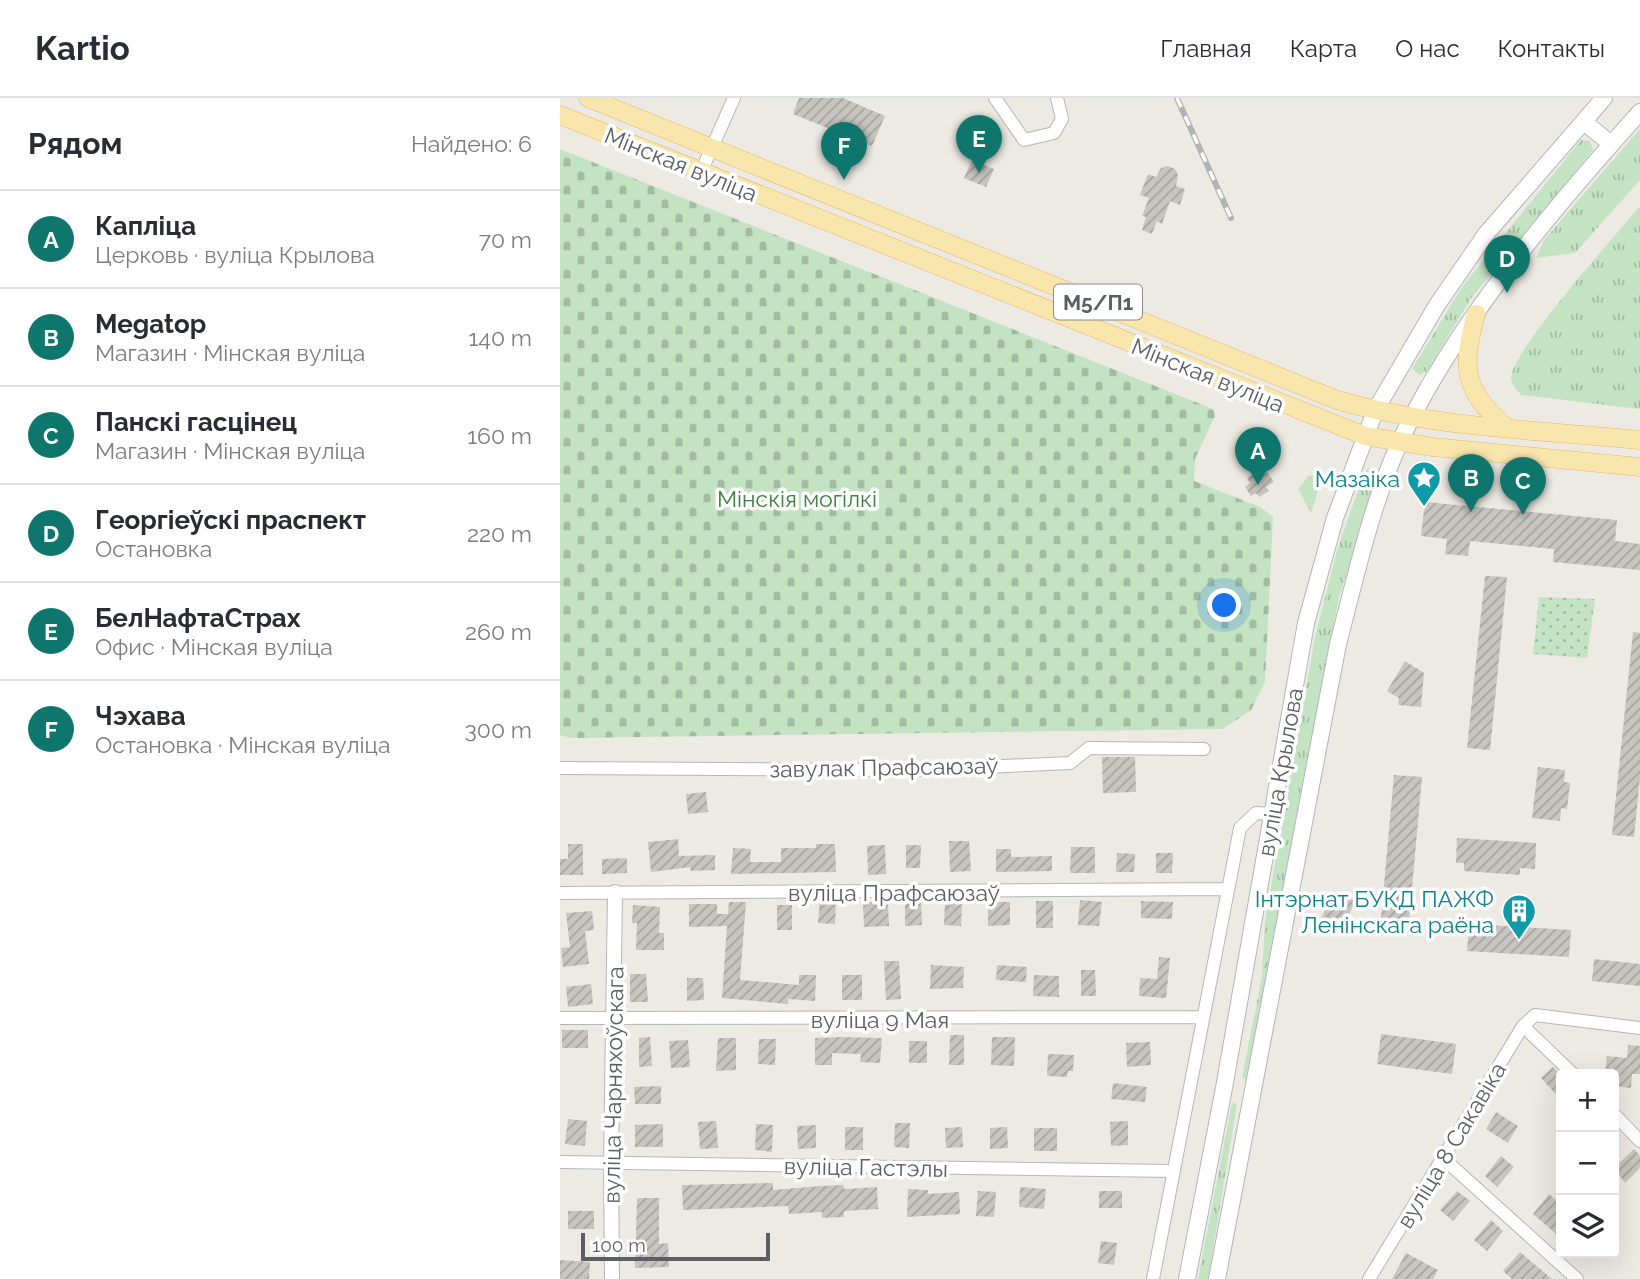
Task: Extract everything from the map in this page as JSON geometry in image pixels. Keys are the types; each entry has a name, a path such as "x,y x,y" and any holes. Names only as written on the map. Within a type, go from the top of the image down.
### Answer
{"main road":[{"name":"Мінская вуліца","path":"587,98 1337,400 1375,411 1412,416 1640,440"},
{"name":"вуліца Крылова","path":"1186,1279 1224,1088 1306,623 1335,518 1375,411 1437,305 1486,234 1604,98"},
{"name":"вуліца Крылова","path":"1217,1279 1338,644 1363,548 1401,441 1412,416 1476,314 1534,236 1640,112"},
{"name":"Мінская вуліца","path":"560,115 1365,436 1640,467"},
{"path":"1584,122 1611,144"},
{"path":"1476,314 1467,355 1469,380 1477,400 1505,426"},
{"path":"1224,1088 1253,1093"}],"street":[{"path":"701,172 734,98"},
{"path":"995,98 1024,140 1054,133 1062,119 1057,98"},
{"name":"завулак Прафсаюзаў","path":"560,768 917,770 1070,763 1089,748 1204,749"},
{"path":"1153,1279 1171,1171 1240,828 1255,813 1273,814"},
{"name":"вуліца Прафсаюзаў","path":"560,893 1228,889"},
{"name":"вуліца Чарняхоўскага","path":"612,1279 615,892"},
{"name":"вуліца 8 Сакавіка","path":"1369,1279 1523,1026 1535,1015 1640,1028"},
{"name":"вуліца 9 Мая","path":"560,1018 1201,1017"},
{"path":"1523,1026 1568,1069"},
{"path":"1619,1119 1640,1141"},
{"path":"1444,1159 1577,1279"},
{"name":"вуліца Гастэлы","path":"560,1162 1171,1171"}],"green space":[{"path":"1640,129 1640,180 1575,253 1536,258 1544,240"},
{"path":"1581,140 1590,141 1593,150 1472,297 1427,371 1420,375 1412,369 1462,287"},
{"name":"Мінскія могілкі","path":"560,149 1213,409 1215,416 1195,459 1194,481 1260,507 1273,517 1265,682 1251,710 1223,729 571,738 560,735"},
{"path":"1640,206 1640,409 1521,395 1513,385 1511,377 1529,342"},
{"path":"1369,467 1379,475 1339,597 1246,1080 1242,1078 1262,977 1265,921 1315,637 1338,547 1364,474"},
{"path":"1321,474 1322,479 1311,513 1298,489 1309,476"},
{"path":"1539,597 1595,599 1587,658 1533,654"},
{"path":"1232,1103 1237,1104 1208,1279 1198,1279"}],"building":[{"path":"799,98 843,98 885,116 872,146 793,114"},
{"path":"972,160 994,169 986,187 964,178"},
{"path":"1168,166 1175,169 1178,175 1176,186 1185,189 1180,205 1170,201 1162,224 1157,221 1152,234 1142,230 1146,217 1142,216 1149,198 1140,195 1148,174 1156,177 1161,168"},
{"path":"1258,471 1261,476 1267,472 1274,482 1266,487 1269,491 1259,497 1256,493 1251,496 1245,487 1250,483 1247,478"},
{"path":"1425,502 1617,520 1615,541 1640,544 1640,570 1553,562 1554,549 1470,541 1468,556 1445,554 1447,539 1421,536"},
{"path":"1485,576 1507,577 1490,750 1467,748"},
{"path":"1633,632 1640,633 1640,777 1634,837 1612,835"},
{"path":"1405,661 1424,673 1421,707 1398,705 1399,698 1387,691"},
{"path":"1102,757 1135,757 1136,792 1103,793"},
{"path":"1538,767 1565,770 1564,782 1570,783 1567,809 1561,808 1560,821 1532,818"},
{"path":"1394,775 1422,777 1409,921 1381,918"},
{"path":"706,792 708,812 688,814 686,794"},
{"path":"1457,838 1536,843 1535,869 1520,868 1520,875 1464,871 1464,863 1456,863"},
{"path":"678,839 679,856 715,855 715,870 691,871 690,867 651,872 648,842"},
{"path":"949,841 969,841 971,871 950,872"},
{"path":"568,844 583,844 583,875 560,875 560,859 568,859"},
{"path":"816,844 835,844 836,872 731,874 733,848 751,849 750,862 781,862 781,848 816,848"},
{"path":"885,845 886,874 868,875 867,846"},
{"path":"906,845 921,845 920,868 906,868"},
{"path":"1071,847 1095,847 1095,873 1070,873"},
{"path":"996,849 1011,849 1011,857 1052,856 1052,871 996,872"},
{"path":"1117,853 1135,854 1134,872 1116,872"},
{"path":"1156,853 1173,853 1172,873 1156,873"},
{"path":"627,858 627,873 602,874 602,859"},
{"path":"1333,891 1355,901 1342,931 1320,921"},
{"path":"820,900 836,901 835,924 818,923"},
{"path":"1080,900 1102,902 1099,926 1078,925"},
{"path":"921,901 922,925 905,926 905,902"},
{"path":"945,901 962,901 961,926 944,925"},
{"path":"1036,901 1053,901 1053,928 1036,928"},
{"path":"1141,901 1173,902 1172,919 1141,918"},
{"path":"729,902 746,902 740,980 799,985 799,975 816,975 815,1001 788,999 788,1004 722,998 727,926 689,927 689,904 717,904 717,914 728,914"},
{"path":"863,902 888,902 889,926 864,927"},
{"path":"988,902 1010,902 1010,925 988,926"},
{"path":"633,905 660,907 659,933 664,933 664,950 636,950 637,923 632,923"},
{"path":"777,905 792,905 792,930 777,930"},
{"path":"592,911 594,930 585,931 589,964 563,967 561,948 570,947 566,913"},
{"name":"Інтэрнат БУКД ПАЖФ Ленінскага раёна","path":"1469,924 1571,930 1569,957 1467,951"},
{"path":"1159,957 1170,958 1166,998 1139,996 1140,978 1157,979"},
{"path":"1594,959 1640,964 1640,986 1592,981"},
{"path":"884,961 899,961 901,999 886,1000"},
{"path":"931,965 964,967 963,988 930,989"},
{"path":"997,965 1027,967 1026,982 996,980"},
{"path":"1081,970 1095,970 1096,996 1081,996"},
{"path":"630,974 646,974 648,1002 630,1002"},
{"path":"842,975 862,975 862,1000 842,1000"},
{"path":"1034,975 1059,976 1059,997 1033,996"},
{"path":"687,978 703,978 704,1000 687,1001"},
{"path":"591,984 593,1004 568,1007 566,987"},
{"path":"562,1030 588,1030 588,1048 562,1048"},
{"path":"1381,1034 1456,1044 1452,1074 1377,1064"},
{"path":"950,1035 964,1035 964,1065 949,1065"},
{"path":"650,1037 652,1066 639,1067 639,1038"},
{"path":"992,1037 1015,1037 1014,1066 991,1065"},
{"path":"718,1038 736,1038 736,1070 716,1071"},
{"path":"815,1038 882,1038 880,1063 860,1062 861,1054 832,1053 832,1065 815,1065"},
{"path":"759,1039 776,1039 775,1065 758,1064"},
{"path":"688,1040 690,1067 671,1068 669,1041"},
{"path":"909,1041 927,1041 927,1063 909,1063"},
{"path":"1150,1042 1151,1065 1127,1067 1126,1043"},
{"path":"1628,1045 1640,1046 1640,1074 1632,1074 1631,1088 1619,1087 1619,1069 1606,1069 1607,1056 1627,1058"},
{"path":"1048,1054 1074,1055 1073,1071 1068,1071 1067,1077 1047,1076"},
{"path":"1553,1067 1556,1070 1556,1094 1541,1078"},
{"path":"1113,1083 1147,1087 1145,1102 1111,1099"},
{"path":"661,1086 661,1104 635,1104 634,1087"},
{"path":"1496,1112 1518,1126 1508,1143 1486,1129"},
{"path":"568,1119 587,1121 585,1146 565,1144"},
{"path":"716,1121 718,1148 700,1149 698,1122"},
{"path":"1128,1121 1128,1145 1111,1146 1110,1122"},
{"path":"895,1123 910,1123 909,1148 894,1147"},
{"path":"663,1124 663,1147 635,1147 635,1125"},
{"path":"756,1124 773,1125 772,1152 755,1150"},
{"path":"816,1125 816,1148 798,1149 797,1126"},
{"path":"845,1127 863,1127 863,1150 845,1150"},
{"path":"962,1127 963,1147 946,1148 945,1128"},
{"path":"1007,1127 1008,1148 990,1149 990,1128"},
{"path":"1034,1128 1057,1128 1057,1151 1034,1151"},
{"path":"1634,1149 1640,1156 1640,1168 1625,1183 1619,1175 1619,1163"},
{"path":"1501,1156 1514,1167 1497,1187 1485,1176"},
{"path":"773,1183 773,1190 843,1185 844,1189 877,1187 878,1209 844,1211 844,1217 822,1218 822,1212 789,1214 788,1206 683,1210 682,1185"},
{"path":"1020,1187 1046,1189 1044,1209 1019,1207"},
{"path":"908,1189 928,1190 928,1194 959,1192 960,1214 907,1217"},
{"path":"978,1191 996,1192 994,1217 976,1216"},
{"path":"1099,1191 1122,1191 1122,1208 1099,1208"},
{"path":"1457,1191 1470,1201 1453,1221 1440,1210"},
{"path":"1549,1194 1556,1200 1556,1234 1533,1214"},
{"path":"637,1198 659,1198 659,1244 668,1243 669,1267 635,1268"},
{"path":"568,1211 594,1211 594,1229 568,1229"},
{"path":"1491,1220 1503,1231 1487,1251 1474,1240"},
{"path":"1101,1241 1117,1243 1114,1265 1098,1263"},
{"path":"1520,1252 1552,1279 1512,1279 1503,1271"},
{"path":"1406,1253 1438,1270 1433,1279 1392,1279"},
{"path":"560,1260 590,1262 589,1279 560,1279"}],"railway":[{"path":"1177,98 1231,218"}],"place":[{"name":"БелНафтаСтрах","path":"979,173"},
{"name":"Чэхава","path":"844,180"},
{"name":"Георгіеўскі праспект","path":"1507,293"},
{"name":"Капліца","path":"1258,485"},
{"name":"Мазаіка","path":"1424,508"},
{"name":"Megatop","path":"1471,512"},
{"name":"Панскі гасцінец","path":"1523,515"},
{"name":"Інтэрнат БУКД ПАЖФ Ленінскага раёна","path":"1519,941"}]}
